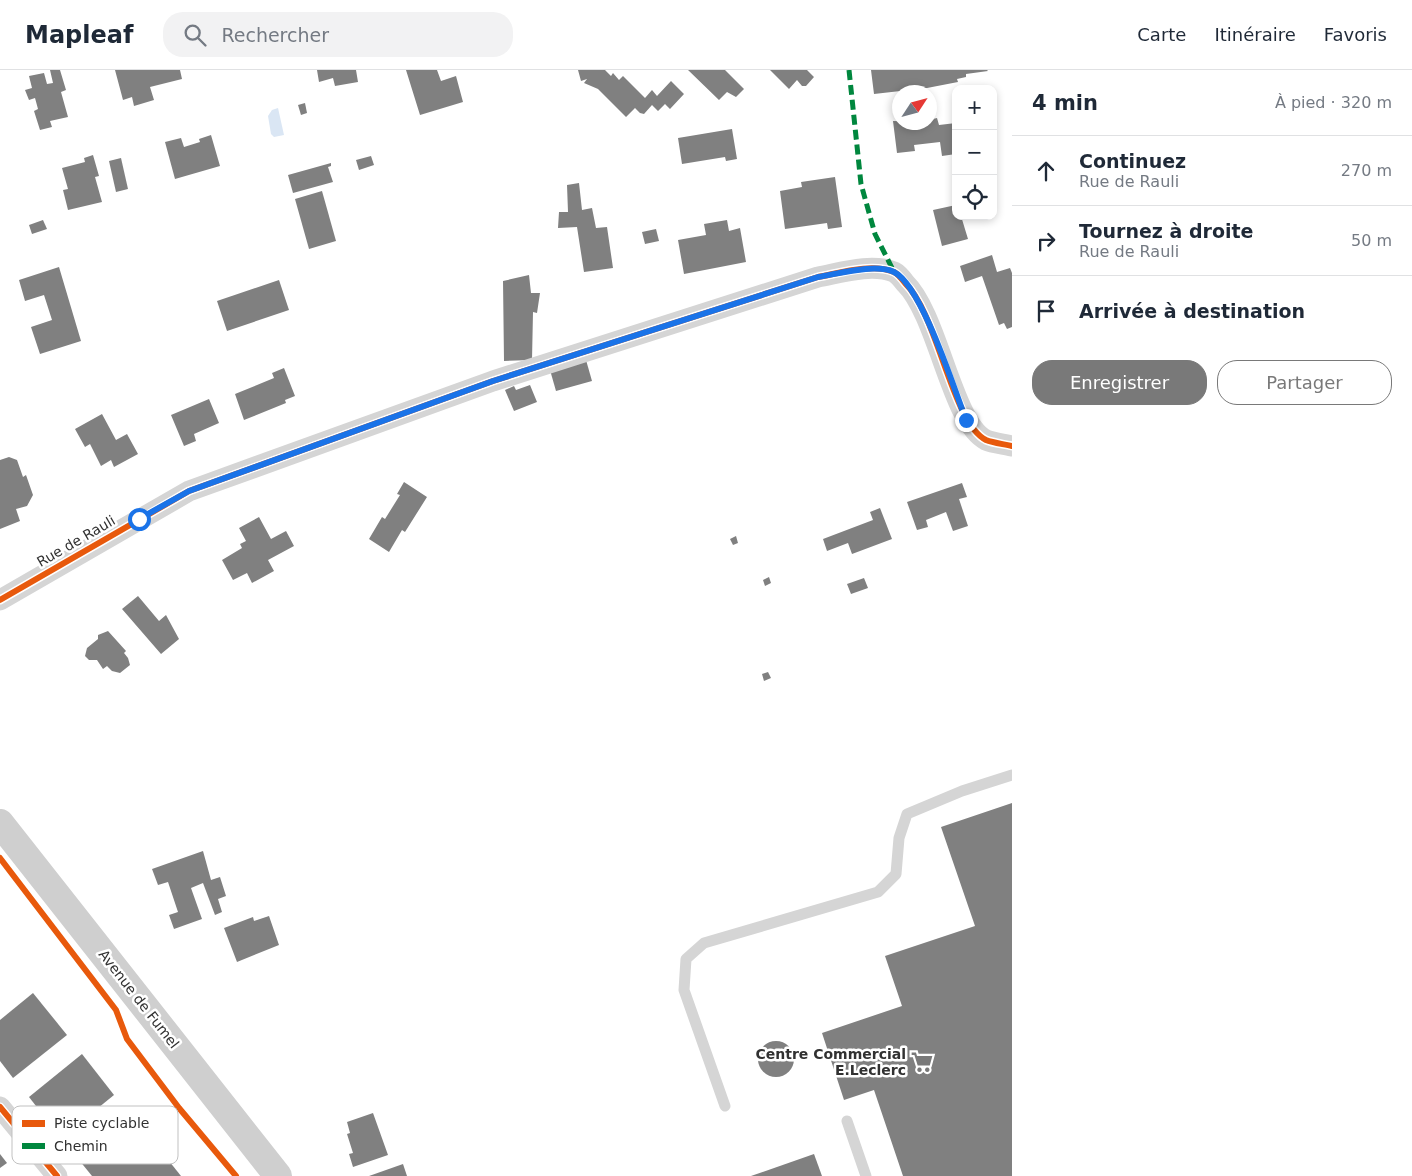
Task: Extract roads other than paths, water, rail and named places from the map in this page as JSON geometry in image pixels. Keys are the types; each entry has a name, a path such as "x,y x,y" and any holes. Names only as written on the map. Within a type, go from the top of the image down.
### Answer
{"main road":[{"name":"Avenue de Fumel","path":"0,823 270,1171"}],"street":[{"name":"Rue de Rauli","path":"0,600 189,491 493,381 818,277 856,271 873,269 894,272 910,288 923,310 966,420 985,440 1012,446"},
{"path":"0,1107 12,1122"},
{"path":"47,1164 57,1176"}],"lane":[{"path":"725,1106 684,990 686,960 704,943 878,892 896,874 899,838 907,814 962,790 1012,775"},
{"path":"847,1121 866,1176"}],"water":[{"path":"278,108 284,135 274,137 271,134 268,116 272,110"}],"place":[{"name":"Centre Commercial E.Leclerc","path":"922,1062"}]}
